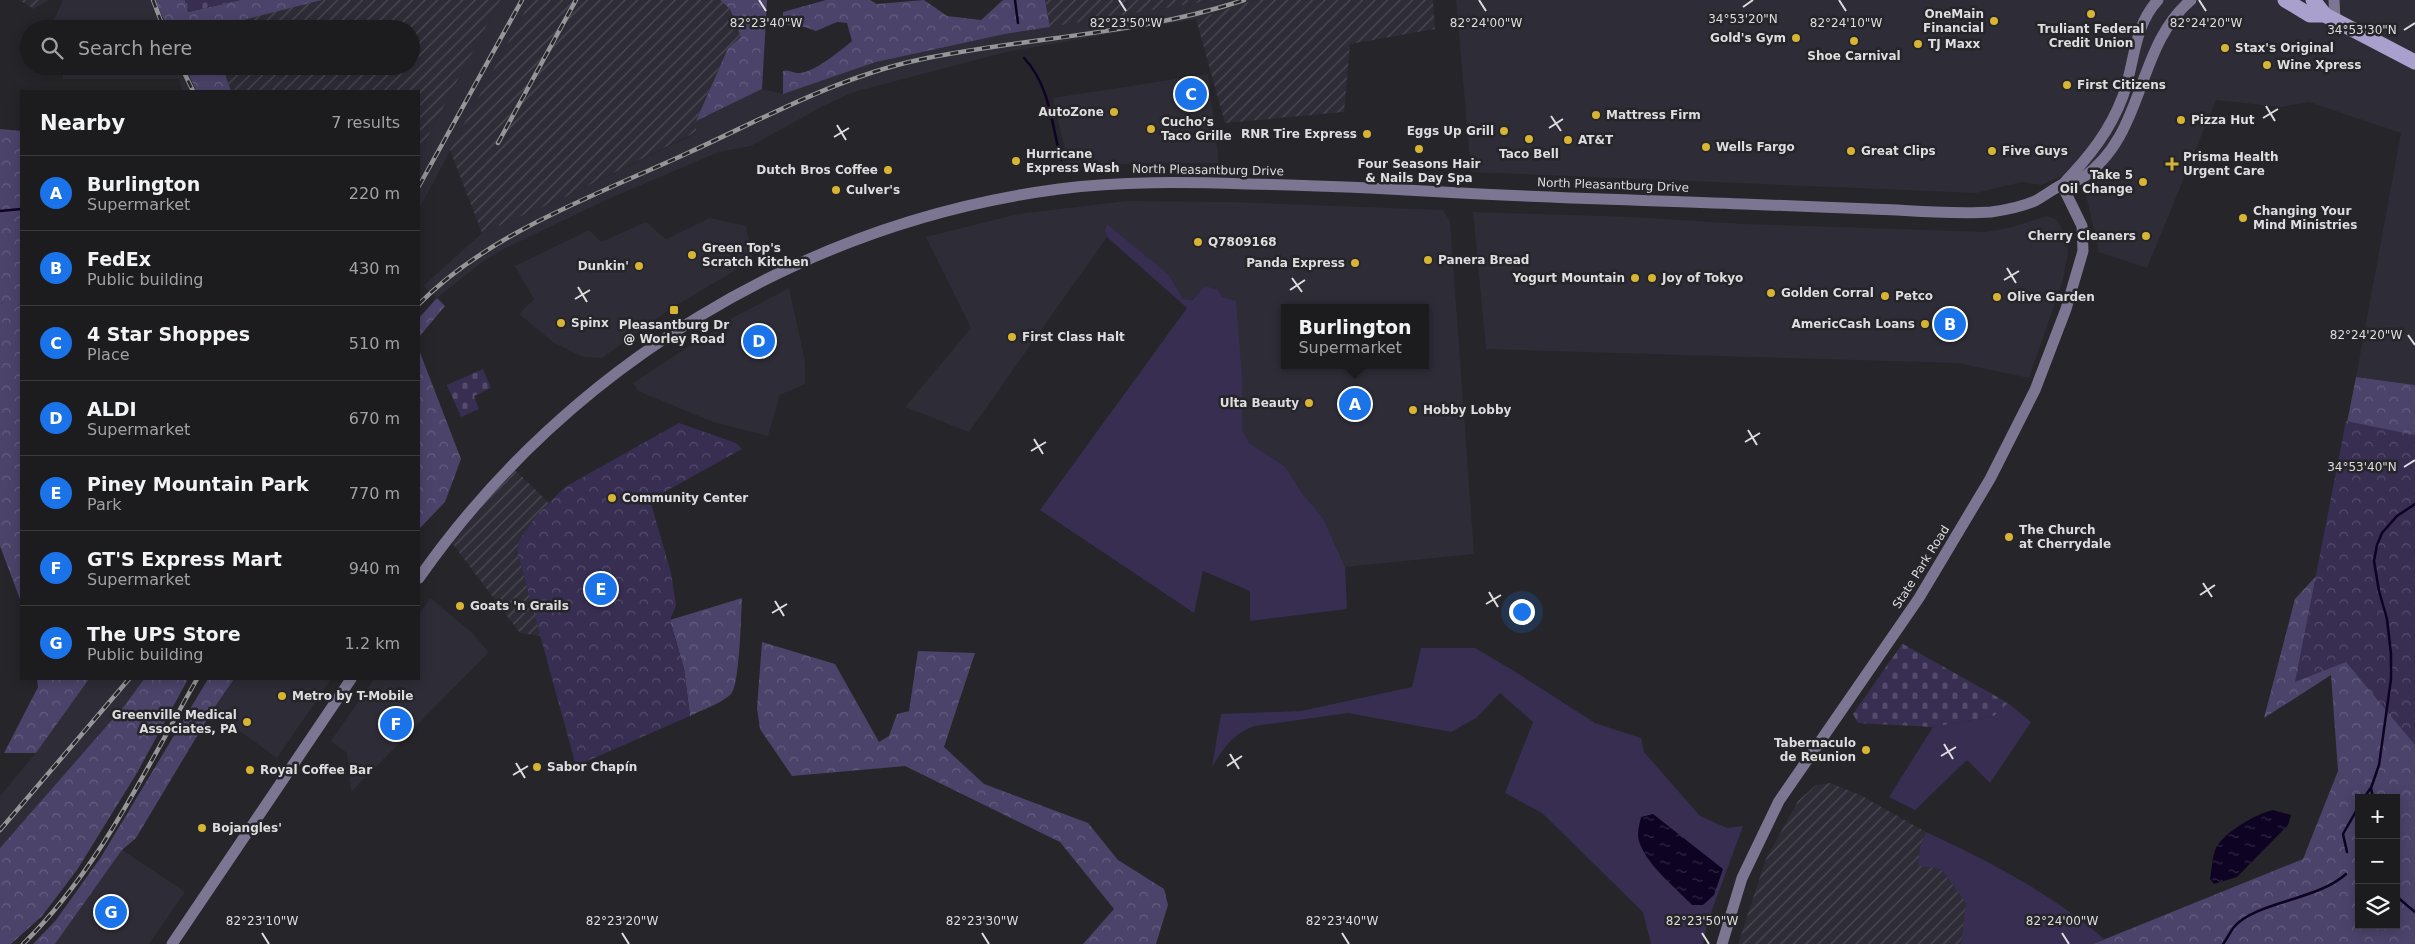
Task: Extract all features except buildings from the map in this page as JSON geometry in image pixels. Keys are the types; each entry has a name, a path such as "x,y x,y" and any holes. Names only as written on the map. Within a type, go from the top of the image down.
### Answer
{"highway":[{"path":"2285,0 2310,15 2330,18 2415,62"},
{"path":"2313,0 2330,18"}],"main road":[{"path":"2062,185 2104,137 2123,96 2141,26 2151,7 2158,0"},
{"path":"2062,185 2081,179 2109,154 2133,111 2162,33 2178,11 2191,0"},
{"path":"2330,18 2334,0"},
{"name":"North Pleasantburg Drive","path":"420,577 451,534 515,461 587,395 659,341 713,308 787,269 866,237 951,209 1061,189 1158,182 1349,186 1975,213 2022,206 2062,185"},
{"name":"State Park Road","path":"1722,944 1742,878 1779,801 1919,598 1994,472 2035,390 2066,309 2083,251 2082,226 2062,185"},
{"path":"172,944 350,680"}],"shaded area":[{"path":"19,0 49,0 34,9"},
{"path":"63,0 155,0 164,20 54,20"},
{"path":"322,0 500,0 420,151 420,90 224,90 220,75 420,75 420,20 241,20"},
{"path":"500,0 531,0 420,207 420,151"},
{"path":"531,0 720,0 730,9 741,37 728,48 696,121 696,132 561,199 482,233 450,150"},
{"path":"1045,0 1214,0 1050,27"},
{"path":"1214,0 1255,0 1196,19 1006,52 854,92 825,105 751,146 719,152 606,200 504,249 481,263 437,298 423,286 482,233 561,199 696,133 696,121 762,89 783,94 876,62 927,50 1005,34"},
{"path":"1255,0 1433,0 1435,29 1350,44 1344,112 1225,123 1196,19"},
{"path":"1456,0 2415,0 2415,385 2356,377 2401,133 2309,102 2281,107 2216,100 2147,268 2099,252 2080,169 2041,185 2022,182 1976,193 1471,172"},
{"path":"1208,74 1219,163 1139,163 1069,168 1053,98"},
{"path":"63,75 189,75 196,90 182,90 179,79 63,79"},
{"path":"1126,201 1234,202 1443,210 1450,221 1474,554 1345,567 1323,518 1301,492 1285,466 1248,443 1242,430 1242,377 1193,300 1183,299 1169,275 1105,231 1107,237 969,432 905,407 971,328 926,237 1018,214"},
{"path":"1473,212 1986,232 2009,228 2047,216 2057,220 2066,235 2068,252 2063,280 2029,378 1958,363 1486,349"},
{"path":"710,218 746,226 753,260 673,307 602,358 583,357 553,342 519,314 534,299 515,266 589,230 601,242 646,222 666,239"},
{"path":"789,288 805,361 805,384 780,395 768,436 713,422 638,391 633,383 734,317"},
{"path":"513,468 549,503 537,515 519,540 517,551 541,636 520,633 449,539"},
{"path":"430,598 471,632 489,652 351,792 347,753 331,741 373,680 420,680 420,613"},
{"path":"88,680 143,680 125,705 0,848 0,796 36,753"},
{"path":"233,680 330,680 277,758 212,711"},
{"path":"1830,783 1860,795 1926,832 1920,847 1941,869 1967,903 1961,944 1738,944 1766,859 1798,801 1816,785"},
{"path":"122,850 185,892 149,944 55,944"}],"green space":[{"path":"155,0 185,0 188,12 240,0 322,0 243,20 164,20"},
{"path":"185,0 240,0 188,12"},
{"path":"720,0 767,0 762,89 696,121 728,48 741,37 730,9"},
{"path":"826,0 870,0 877,4 924,0 947,16 981,20 1003,0 1045,0 1050,27 1005,34 876,62 783,94 783,71 787,70 798,73 811,70 852,41 847,23 837,22 816,31 805,27 783,24 783,12"},
{"path":"189,75 225,75 231,90 196,90"},
{"path":"0,129 20,131 20,599 0,546"},
{"path":"1107,224 1169,275 1183,299 1193,300 1205,286 1218,290 1222,297 1236,301 1242,377 1242,430 1249,443 1285,466 1301,492 1323,518 1345,567 1347,609 1250,621 1250,591 1203,571 1194,613 1040,510 1187,308 1107,237 1105,231"},
{"path":"437,298 445,306 420,336 420,317"},
{"path":"420,353 461,459 445,502 420,528"},
{"path":"483,369 491,388 474,396 479,409 461,417 447,385"},
{"path":"2356,377 2415,385 2415,944 2093,944 2303,859 2338,771 2331,675 2264,718 2295,599 2317,575"},
{"path":"2346,421 2415,435 2415,745 2346,662 2295,682"},
{"path":"679,423 736,443 742,449 650,500 671,573 676,605 670,620 684,669 690,716 576,766 517,551 519,540 537,515 565,487"},
{"path":"742,598 738,664 734,688 731,694 723,700 690,716 684,669 670,620"},
{"path":"762,642 835,664 879,742 889,736 897,714 909,711 918,651 975,653 944,747 984,784 1088,823 1118,860 1164,889 1168,905 1156,944 1083,944 1114,909 1060,842 905,766 792,776 760,729 757,708"},
{"path":"1902,644 2008,703 1994,716 1933,727 1858,723 1853,714"},
{"path":"1421,648 1475,648 1595,723 1641,738 1644,752 1700,816 1727,828 1743,826 1708,921 1703,944 1651,944 1643,912 1542,813 1505,793 1533,722 1500,693 1476,718 1451,732 1348,713 1255,726 1235,737 1212,767 1221,714 1301,711 1412,687"},
{"path":"37,680 88,680 36,753 4,753 38,687"},
{"path":"143,680 187,680 137,773 77,870 42,916 11,944 0,944 0,848 125,705"},
{"path":"207,680 233,680 212,711 136,838 122,850 55,944 33,944 56,920 101,857"},
{"path":"2008,703 2031,722 1990,783 1967,760 1915,810 1889,797 1933,727 1994,716"},
{"path":"1926,832 1973,854 2042,893 2104,939 2093,944 1961,944 1966,903 1941,869 1918,866 1920,847"}],"water":[{"path":"2273,810 2291,815 2288,825 2237,877 2214,884 2210,879 2212,863 2216,848 2220,842 2241,824"},
{"path":"1653,814 1723,869 1714,895 1703,905 1692,905 1656,869 1644,852 1638,837 1639,824 1641,817"}],"waterway":[{"path":"1015,0 1018,23"},
{"path":"1024,58 1033,69 1045,93 1061,160"},
{"path":"0,211 20,209"},
{"path":"2372,794 2371,788 2379,765 2391,679 2391,654 2387,619 2379,591 2374,561 2377,545 2382,533 2397,516 2415,504"},
{"path":"2367,794 2370,789"},
{"path":"2347,852 2343,834 2355,813"},
{"path":"2223,944 2234,927 2256,912 2320,890 2346,874"},
{"path":"2400,899 2415,912"}],"railway":[{"path":"153,0 161,20"},
{"path":"420,184 522,0"},
{"path":"498,143 576,0"},
{"path":"420,303 447,279 478,256 512,235 583,200 802,100 859,77 918,60 1164,21 1244,0"},
{"path":"185,75 193,90"},
{"path":"0,830 128,680"},
{"path":"23,944 50,915 98,852 196,680"}],"place":[{"name":"Truliant Federal Credit Union","path":"2091,14"},
{"name":"OneMain Financial","path":"1994,21"},
{"name":"Gold's Gym","path":"1796,38"},
{"name":"Shoe Carnival","path":"1854,41"},
{"name":"TJ Maxx","path":"1918,44"},
{"name":"Stax's Original","path":"2225,48"},
{"name":"Wine Xpress","path":"2267,65"},
{"name":"First Citizens","path":"2067,85"},
{"name":"4 Star Shoppes","path":"1191,94"},
{"name":"AutoZone","path":"1114,112"},
{"name":"Mattress Firm","path":"1596,115"},
{"name":"Pizza Hut","path":"2181,120"},
{"name":"Cucho’s Taco Grille","path":"1151,129"},
{"name":"Eggs Up Grill","path":"1504,131"},
{"name":"RNR Tire Express","path":"1367,134"},
{"name":"Taco Bell","path":"1529,139"},
{"name":"AT&T","path":"1568,140"},
{"name":"Wells Fargo","path":"1706,147"},
{"name":"Four Seasons Hair & Nails Day Spa","path":"1419,149"},
{"name":"Great Clips","path":"1851,151"},
{"name":"Five Guys","path":"1992,151"},
{"name":"Hurricane Express Wash","path":"1016,161"},
{"name":"Prisma Health Urgent Care","path":"2172,164"},
{"name":"Dutch Bros Coffee","path":"888,170"},
{"name":"Take 5 Oil Change","path":"2143,182"},
{"name":"Culver's","path":"836,190"},
{"name":"Changing Your Mind Ministries","path":"2243,218"},
{"name":"Cherry Cleaners","path":"2146,236"},
{"name":"Q7809168","path":"1198,242"},
{"name":"Green Top's Scratch Kitchen","path":"692,255"},
{"name":"Panera Bread","path":"1428,260"},
{"name":"Panda Express","path":"1355,263"},
{"name":"Dunkin'","path":"639,266"},
{"name":"Yogurt Mountain","path":"1635,278"},
{"name":"Joy of Tokyo","path":"1652,278"},
{"name":"Golden Corral","path":"1771,293"},
{"name":"Petco","path":"1885,296"},
{"name":"Olive Garden","path":"1997,297"},
{"name":"Pleasantburg Dr @ Worley Road","path":"674,310"},
{"name":"Spinx","path":"561,323"},
{"name":"AmericCash Loans","path":"1925,324"},
{"name":"FedEx","path":"1950,324"},
{"name":"First Class Halt","path":"1012,337"},
{"name":"ALDI","path":"759,341"},
{"name":"Ulta Beauty","path":"1309,403"},
{"name":"Burlington","path":"1355,404"},
{"name":"Hobby Lobby","path":"1413,410"},
{"name":"Community Center","path":"612,498"},
{"name":"The Church at Cherrydale","path":"2009,537"},
{"name":"Piney Mountain Park","path":"601,589"},
{"name":"Goats 'n Grails","path":"460,606"},
{"name":"Metro by T-Mobile","path":"282,696"},
{"name":"Greenville Medical Associates, PA","path":"247,722"},
{"name":"GT'S Express Mart","path":"396,724"},
{"name":"Tabernaculo de Reunion","path":"1866,750"},
{"name":"Sabor Chapín","path":"537,767"},
{"name":"Royal Coffee Bar","path":"250,770"},
{"name":"Bojangles'","path":"202,828"},
{"name":"The UPS Store","path":"111,912"}]}
